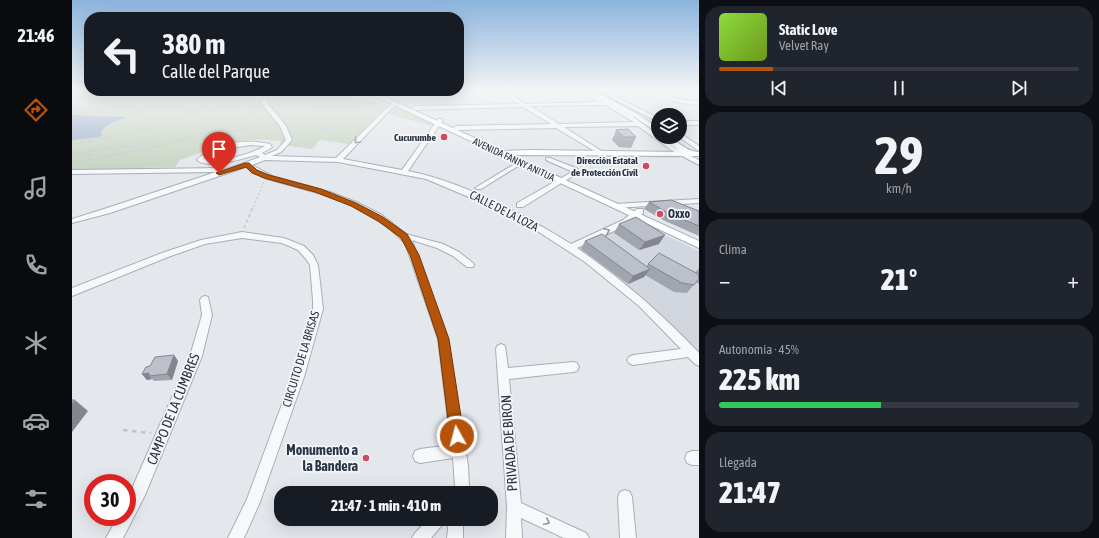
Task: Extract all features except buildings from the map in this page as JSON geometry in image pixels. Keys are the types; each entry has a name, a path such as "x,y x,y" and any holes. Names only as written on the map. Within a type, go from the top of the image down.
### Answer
{"main road":[{"name":"AVENIDA FANNY ANITUA","path":"423,115 507,153 527,157 569,176 699,245"},
{"name":"AVENIDA FANNY ANITUA","path":"427,115 507,153"},
{"path":"632,115 651,127"},
{"path":"641,115 651,122"},
{"path":"676,144 695,157"},
{"path":"680,144 695,157"},
{"path":"527,157 601,153 695,157"},
{"path":"527,157 548,159 695,157"},
{"name":"AVENIDA FANNY ANITUA","path":"569,176 615,206 637,213 699,238"}],"street":[{"path":"72,221 107,211 266,158 279,151 289,140 283,126 274,115"},
{"path":"338,160 382,115"},
{"path":"541,115 601,153"},
{"path":"631,115 666,144 695,157"},
{"path":"404,172 439,122"},
{"path":"687,123 699,123"},
{"path":"456,128 641,124"},
{"path":"687,141 699,149"},
{"path":"257,153 265,150 269,146 254,142 240,144 213,152 200,160 212,162 257,153 266,158"},
{"path":"479,188 527,157"},
{"name":"CALLE DE LA LOZA","path":"266,158 338,160 404,172 428,178 486,201 528,222 571,248 642,303 699,361"},
{"path":"520,205 569,176 576,170 548,159"},
{"path":"247,164 254,172 318,190 354,204 386,222 404,236 414,255 443,339 459,451 462,486"},
{"path":"72,172 230,170"},
{"path":"615,206 699,201"},
{"path":"571,248 626,222 637,213"},
{"name":"CIRCUITO DE LA BRISAS","path":"72,292 165,255 204,242 242,234 284,241 304,251 310,257 314,265 318,309 298,377 253,502 236,538"},
{"path":"404,236 420,239 450,250 470,265"},
{"name":"CAMPO DE LA CUMBRES","path":"136,498 196,356 207,315 205,300"},
{"name":"PRIVADA DE BIRON","path":"501,349 514,507 514,538"},
{"path":"633,360 690,352"},
{"path":"504,374 574,367"},
{"path":"420,456 459,451"},
{"path":"625,497 628,538"},
{"path":"514,507 581,538"},
{"name":"CAMPO DE LA CUMBRES","path":"114,538 121,526"},
{"path":"420,538 431,526"},
{"path":"455,538 456,526"}],"path":[{"path":"124,115 131,116"},
{"path":"72,144 165,125 191,115"},
{"path":"322,115 326,131"},
{"path":"89,160 91,151 103,138 131,116"},
{"path":"72,154 118,147 137,146 167,139 182,141 191,134 217,132 241,131 263,125 223,128 217,132 205,137 72,163"},
{"path":"283,126 304,127 312,134 326,131 328,133 335,133 338,132 339,129 338,126 333,126 326,129"},
{"path":"118,147 135,142 150,142"},
{"path":"242,234 266,176"},
{"path":"123,430 163,434"}],"shaded area":[{"path":"634,221 699,251 699,352 648,303 578,248"}],"green space":[{"path":"72,115 378,115 349,144 320,140 312,149 281,145 280,141 253,140 229,144 205,151 180,160 175,167 72,170"},
{"path":"392,115 417,115 435,123 432,126"},
{"path":"676,154 680,156 680,158 537,155"}],"water":[{"path":"72,115 126,117 106,126 101,132 102,135 99,137 72,140"}],"place":[{"name":"Cucurumbe","path":"444,137"},
{"name":"Dirección Estatal de Protección Civil","path":"646,166"},
{"name":"Oxxo","path":"660,214"},
{"name":"Monumento a la Bandera","path":"366,458"}],"route":[{"path":"219,173 247,164 254,172 258,174 318,190 354,204 391,226 404,236 409,242 414,255 443,339 457,436"}]}
